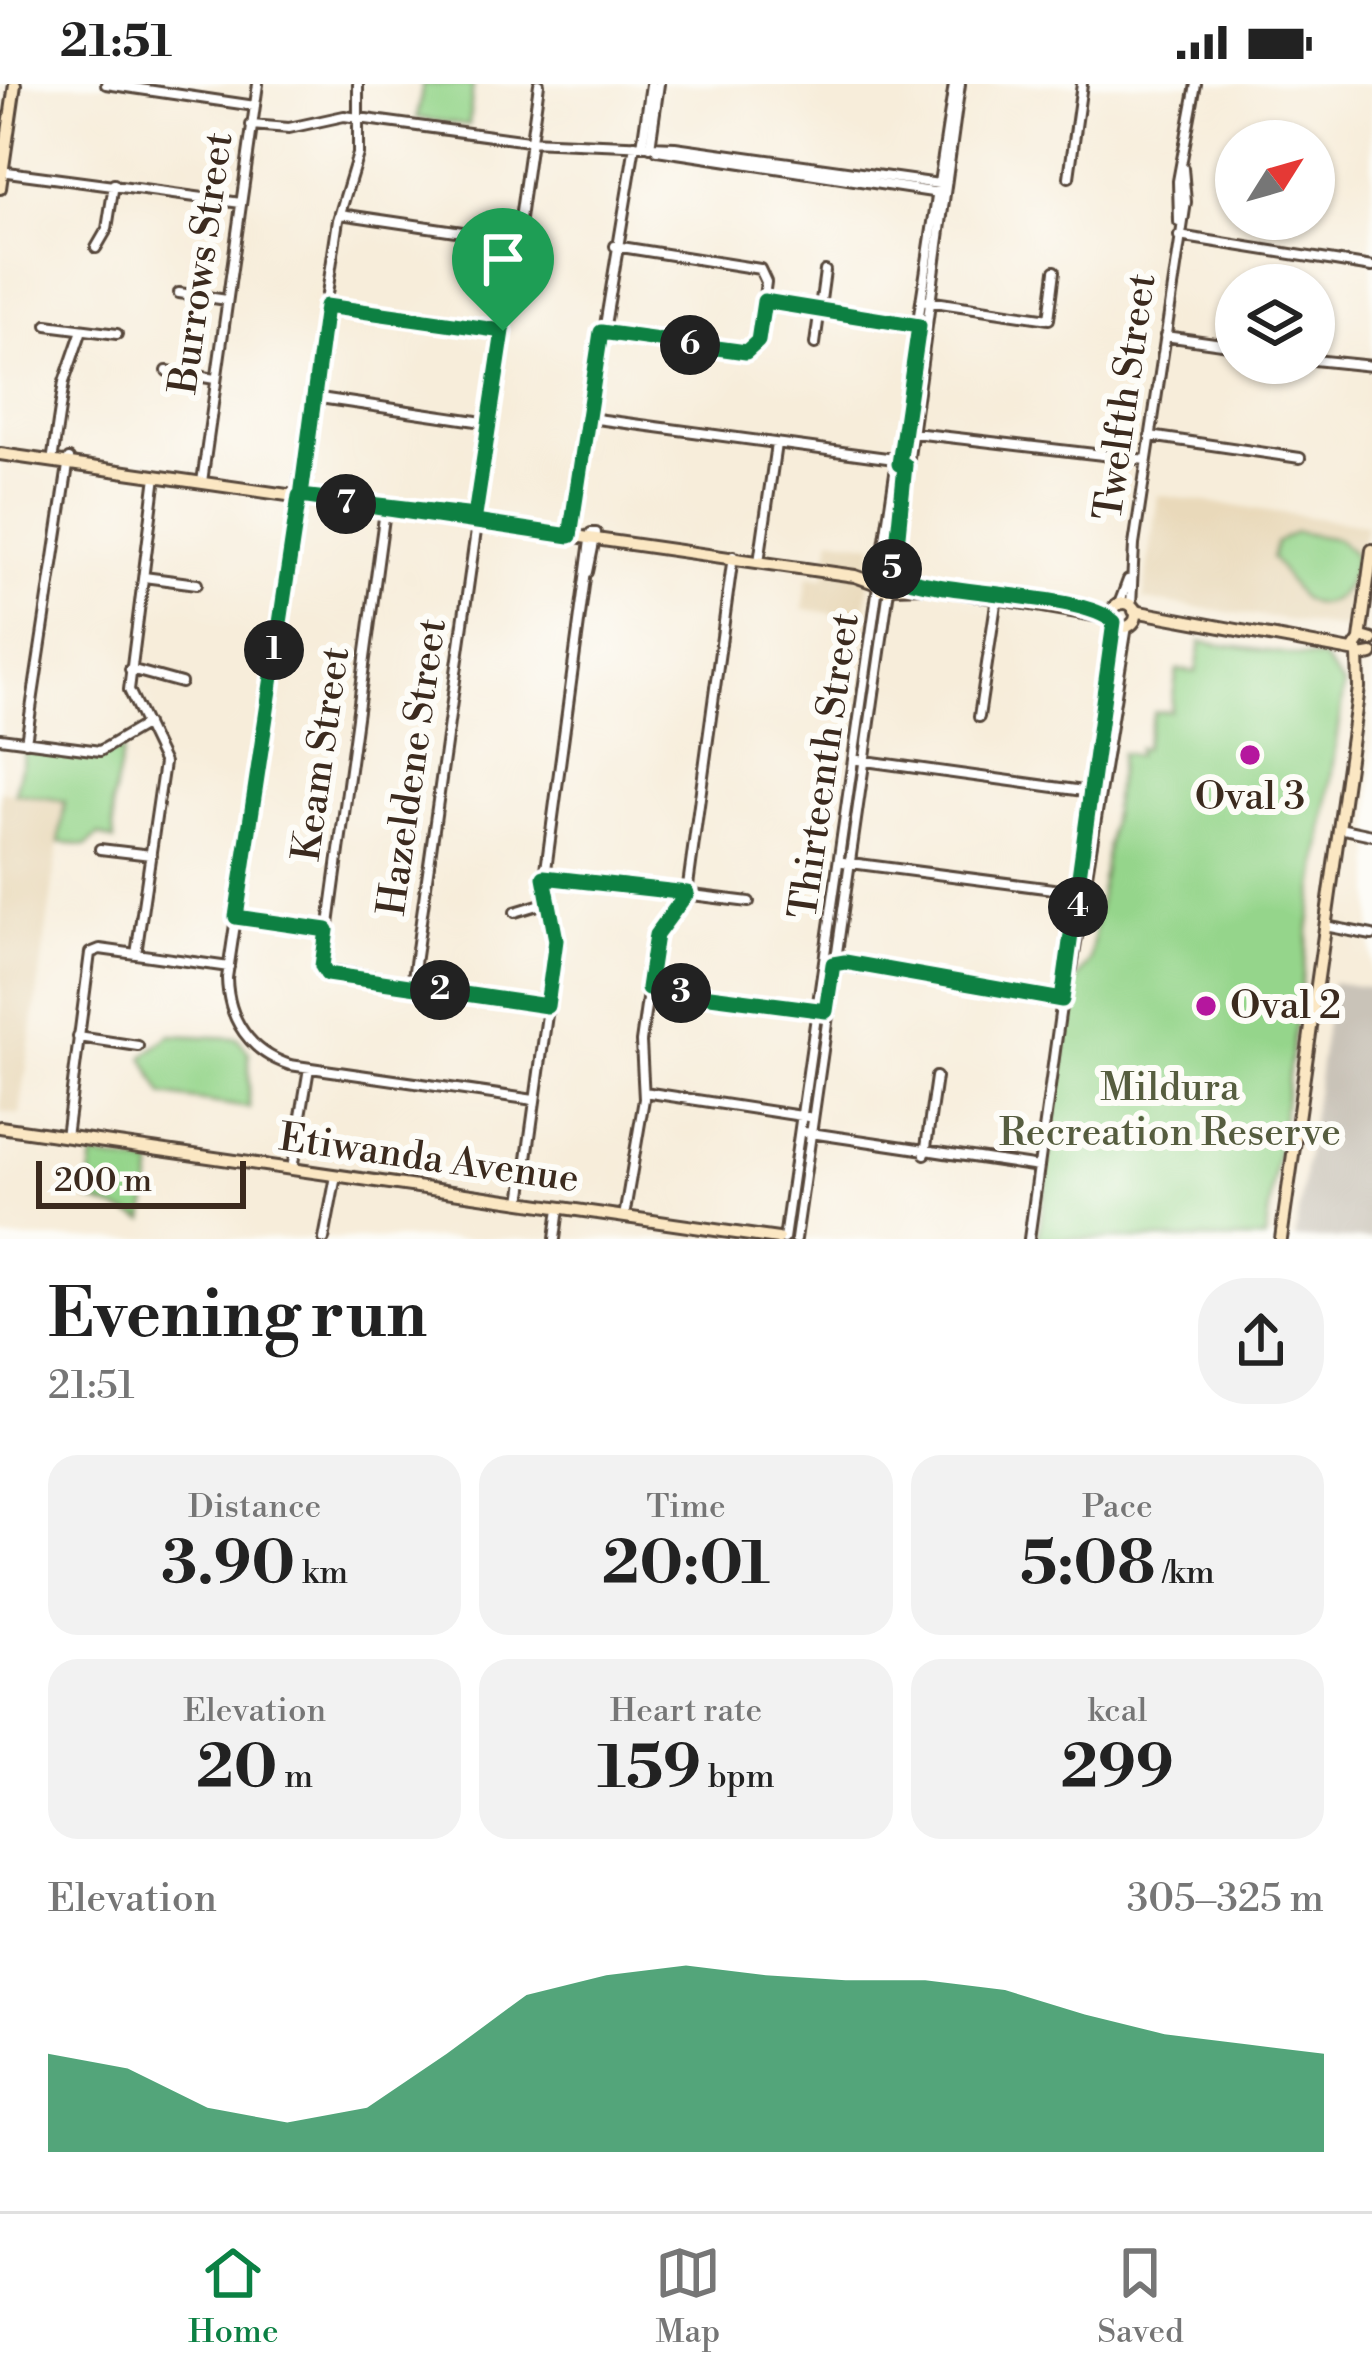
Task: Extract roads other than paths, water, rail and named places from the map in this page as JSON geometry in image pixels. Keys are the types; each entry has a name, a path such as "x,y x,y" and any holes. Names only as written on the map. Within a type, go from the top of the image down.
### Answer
{"street":[{"path":"0,149 12,84"},
{"path":"0,188 12,84"},
{"path":"106,84 255,106"},
{"name":"Burrows Street","path":"200,482 258,84"},
{"path":"358,84 355,173 340,214 291,530 229,967 230,1006 243,1033 272,1058 309,1068 534,1100"},
{"name":"Hazeldene Street","path":"412,986 539,84"},
{"path":"572,533 615,246 655,84"},
{"name":"Thirteenth Street","path":"796,1239 805,1136 957,84"},
{"path":"1069,177 1082,84"},
{"name":"Twelfth Street","path":"1028,1239 1064,986 1075,960 1179,236 1196,84"},
{"path":"251,125 289,128 358,117 533,140 642,146 942,189"},
{"path":"1,169 241,203"},
{"path":"96,248 106,229 114,184"},
{"path":"340,214 517,240"},
{"path":"1179,236 1372,267"},
{"path":"601,332 746,352 758,341 766,278 760,268 615,246"},
{"path":"815,344 826,271"},
{"path":"926,301 1048,319 1055,271"},
{"path":"179,293 226,300"},
{"path":"764,301 922,324"},
{"path":"326,306 503,331"},
{"path":"47,325 117,334"},
{"path":"26,742 61,500 64,382 81,332"},
{"path":"1165,336 1215,343"},
{"path":"1335,361 1372,366"},
{"path":"167,371 215,379"},
{"path":"313,397 490,422"},
{"path":"589,418 902,462"},
{"path":"907,429 1146,463"},
{"path":"1150,436 1300,458"},
{"path":"759,562 776,444"},
{"path":"0,452 1364,647"},
{"path":"136,954 164,764 130,696 130,669 159,476"},
{"name":"Keam Street","path":"388,507 324,972 412,986"},
{"path":"519,1202 556,940 544,877 593,537"},
{"path":"1281,1239 1359,688 1372,550"},
{"path":"627,1217 644,1092 641,1042 648,988 658,930 687,893 736,558"},
{"path":"144,577 197,584"},
{"path":"980,717 997,597"},
{"path":"1364,647 1372,624"},
{"path":"130,669 181,683"},
{"path":"0,738 100,751 146,724"},
{"path":"860,758 1097,793"},
{"path":"1339,830 1371,835"},
{"path":"100,849 151,856"},
{"path":"845,859 1083,892"},
{"path":"544,877 748,902"},
{"path":"515,912 548,902"},
{"path":"236,917 327,930"},
{"path":"1325,928 1372,935"},
{"path":"63,1136 90,952 100,949 229,967"},
{"path":"831,960 1062,1000"},
{"path":"412,986 547,1006"},
{"path":"648,988 823,1013"},
{"path":"78,1037 138,1046"},
{"path":"295,1169 309,1068"},
{"path":"925,1154 936,1077"},
{"path":"644,1092 808,1115"},
{"name":"Etiwanda Avenue","path":"0,1127 781,1239"},
{"path":"805,1136 1039,1170"},
{"name":"Thirteenth Street","path":"781,1239 805,1136"},
{"path":"324,1239 333,1175"},
{"path":"555,1239 559,1208"}],"place":[{"name":"Oval 3","path":"1250,755"},
{"name":"Oval 2","path":"1206,1006"}],"park label":[{"name":"Mildura Recreation Reserve","path":"1170,1110"}]}
